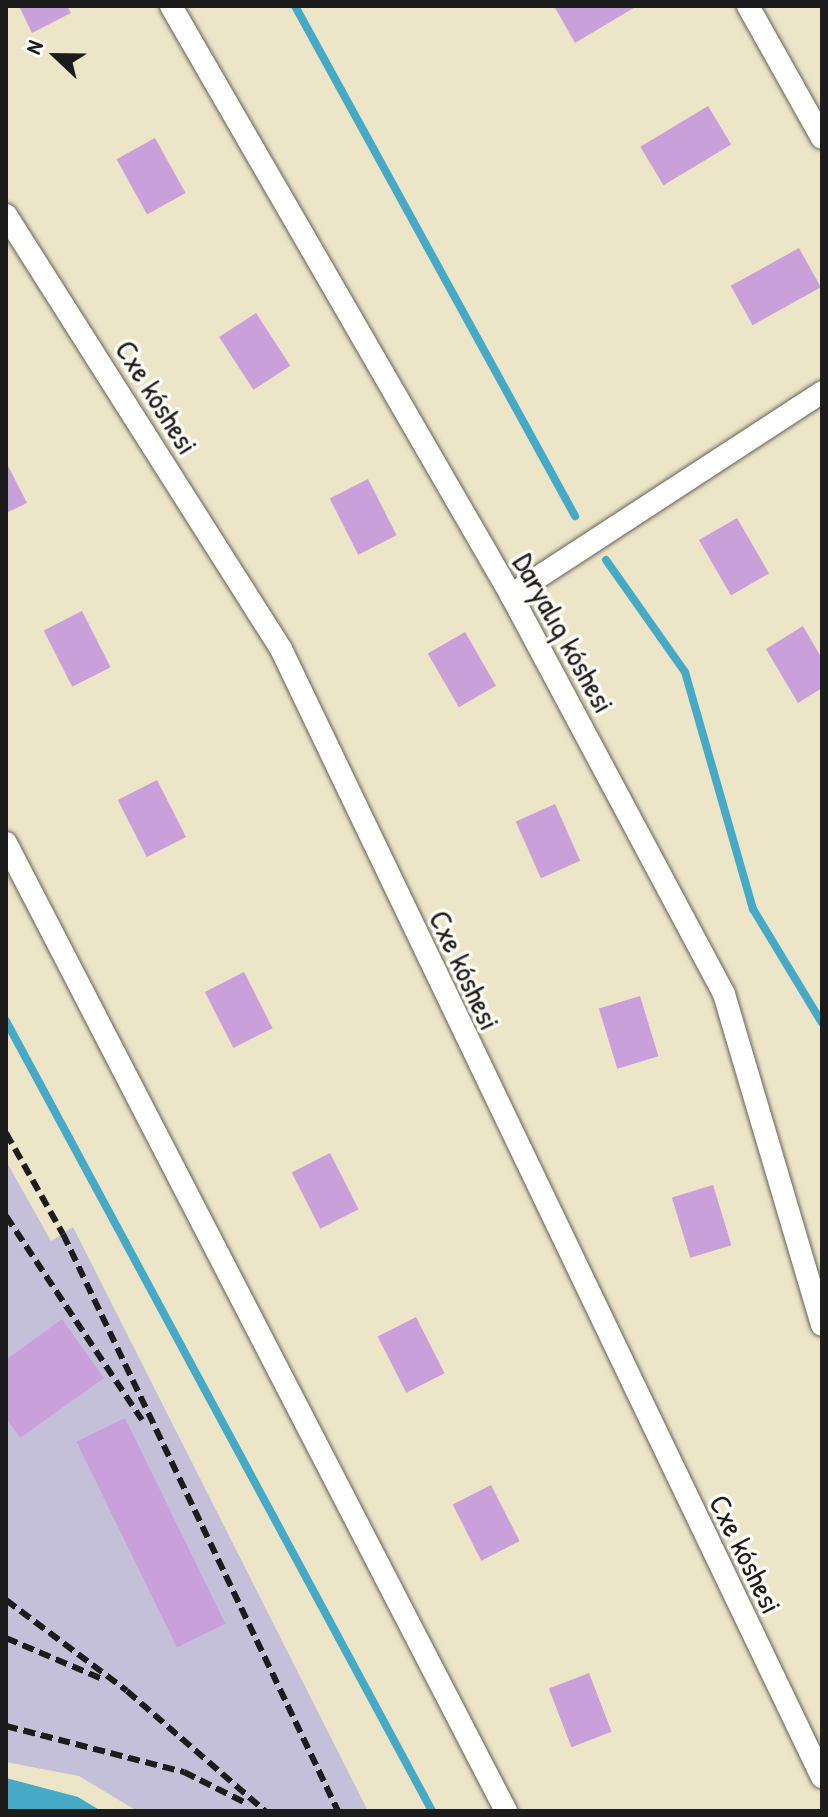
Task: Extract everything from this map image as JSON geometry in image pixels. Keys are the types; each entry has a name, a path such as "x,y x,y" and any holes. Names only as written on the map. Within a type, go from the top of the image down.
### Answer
{"street":[{"name":"Daryalıq kóshesi","path":"171,6 511,595 724,994 822,1325"},
{"path":"748,6 822,138"},
{"name":"Cxe kóshesi","path":"6,215 281,649 822,1777"},
{"path":"511,595 822,392"},
{"path":"6,843 506,1811"}],"shaded area":[{"path":"6,1161 51,1241 73,1227 368,1811 137,1811 79,1776 6,1762"}],"water":[{"path":"6,1778 78,1797 101,1811 6,1811"}],"building":[{"path":"19,6 67,6 71,13 32,33"},
{"path":"554,6 637,6 575,43"},
{"path":"708,106 731,145 663,185 640,147"},
{"path":"155,138 186,193 147,214 117,159"},
{"path":"799,248 821,287 753,325 731,286"},
{"path":"256,313 290,366 253,390 219,337"},
{"path":"6,462 27,503 6,513"},
{"path":"368,479 397,535 358,555 330,499"},
{"path":"737,518 769,573 731,595 699,540"},
{"path":"82,611 111,667 72,687 44,631"},
{"path":"803,626 822,659 822,688 798,703 766,649"},
{"path":"465,632 496,686 459,707 428,654"},
{"path":"157,780 186,837 147,857 118,800"},
{"path":"555,804 580,861 541,878 516,821"},
{"path":"244,972 273,1028 233,1048 205,992"},
{"path":"640,996 658,1056 617,1069 599,1009"},
{"path":"330,1153 359,1209 320,1229 292,1173"},
{"path":"713,1185 731,1245 690,1258 672,1198"},
{"path":"416,1317 445,1373 406,1393 378,1337"},
{"path":"62,1319 104,1378 20,1438 6,1418 6,1360"},
{"path":"125,1418 225,1624 177,1647 76,1442"},
{"path":"491,1485 520,1541 481,1561 453,1505"},
{"path":"589,1673 612,1732 571,1747 549,1688"}],"waterway":[{"path":"295,6 575,516"},
{"path":"606,560 685,672 753,909 822,1023"},
{"path":"6,1021 432,1811"}],"railway":[{"path":"6,1133 63,1234 338,1811"},
{"path":"6,1216 142,1420"},
{"path":"6,1600 127,1691 265,1811"},
{"path":"6,1638 102,1679"},
{"path":"6,1726 184,1772 248,1804"}]}
